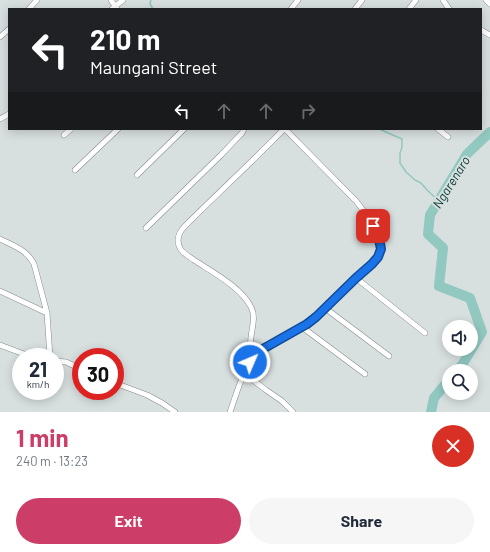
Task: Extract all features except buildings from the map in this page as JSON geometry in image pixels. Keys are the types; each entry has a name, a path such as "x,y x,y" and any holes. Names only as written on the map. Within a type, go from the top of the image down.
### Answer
{"street":[{"path":"30,8 37,0"},
{"path":"111,0 115,8 123,0"},
{"path":"292,8 298,0"},
{"path":"356,8 362,0"},
{"path":"411,8 416,0"},
{"path":"486,0 490,4"},
{"path":"0,37 8,30"},
{"path":"64,135 70,130"},
{"path":"75,170 117,130"},
{"path":"137,175 183,130"},
{"path":"146,228 221,155 244,130"},
{"path":"250,362 250,342 253,324 250,306 234,287 180,249 178,240 180,232 185,226 222,189 256,159 284,130"},
{"path":"230,412 244,373 256,355 261,350 302,327 316,317 372,264 378,257 381,249 379,239 373,226 356,201 286,130"},
{"path":"439,130 448,138"},
{"path":"0,239 27,254 31,258 47,313 49,348"},
{"path":"356,278 425,333"},
{"path":"0,291 47,313"},
{"path":"325,308 389,356"},
{"path":"302,327 365,374"},
{"path":"0,345 12,350"},
{"path":"244,373 282,401 293,412"},
{"path":"124,386 147,395 175,412"}],"waterway":[{"path":"151,0 150,4 152,8"},
{"path":"381,130 402,139 400,163 406,172 421,183 439,201"},
{"name":"Ngarenaro","path":"463,364 482,332 470,298 439,286 443,248 428,234 430,215 467,154 490,132"},
{"name":"Ngarenaro","path":"431,412 434,398 442,388"}],"route":[{"path":"250,362 261,350 296,331 316,317 372,264 378,257 381,249 379,239 373,226"}]}
